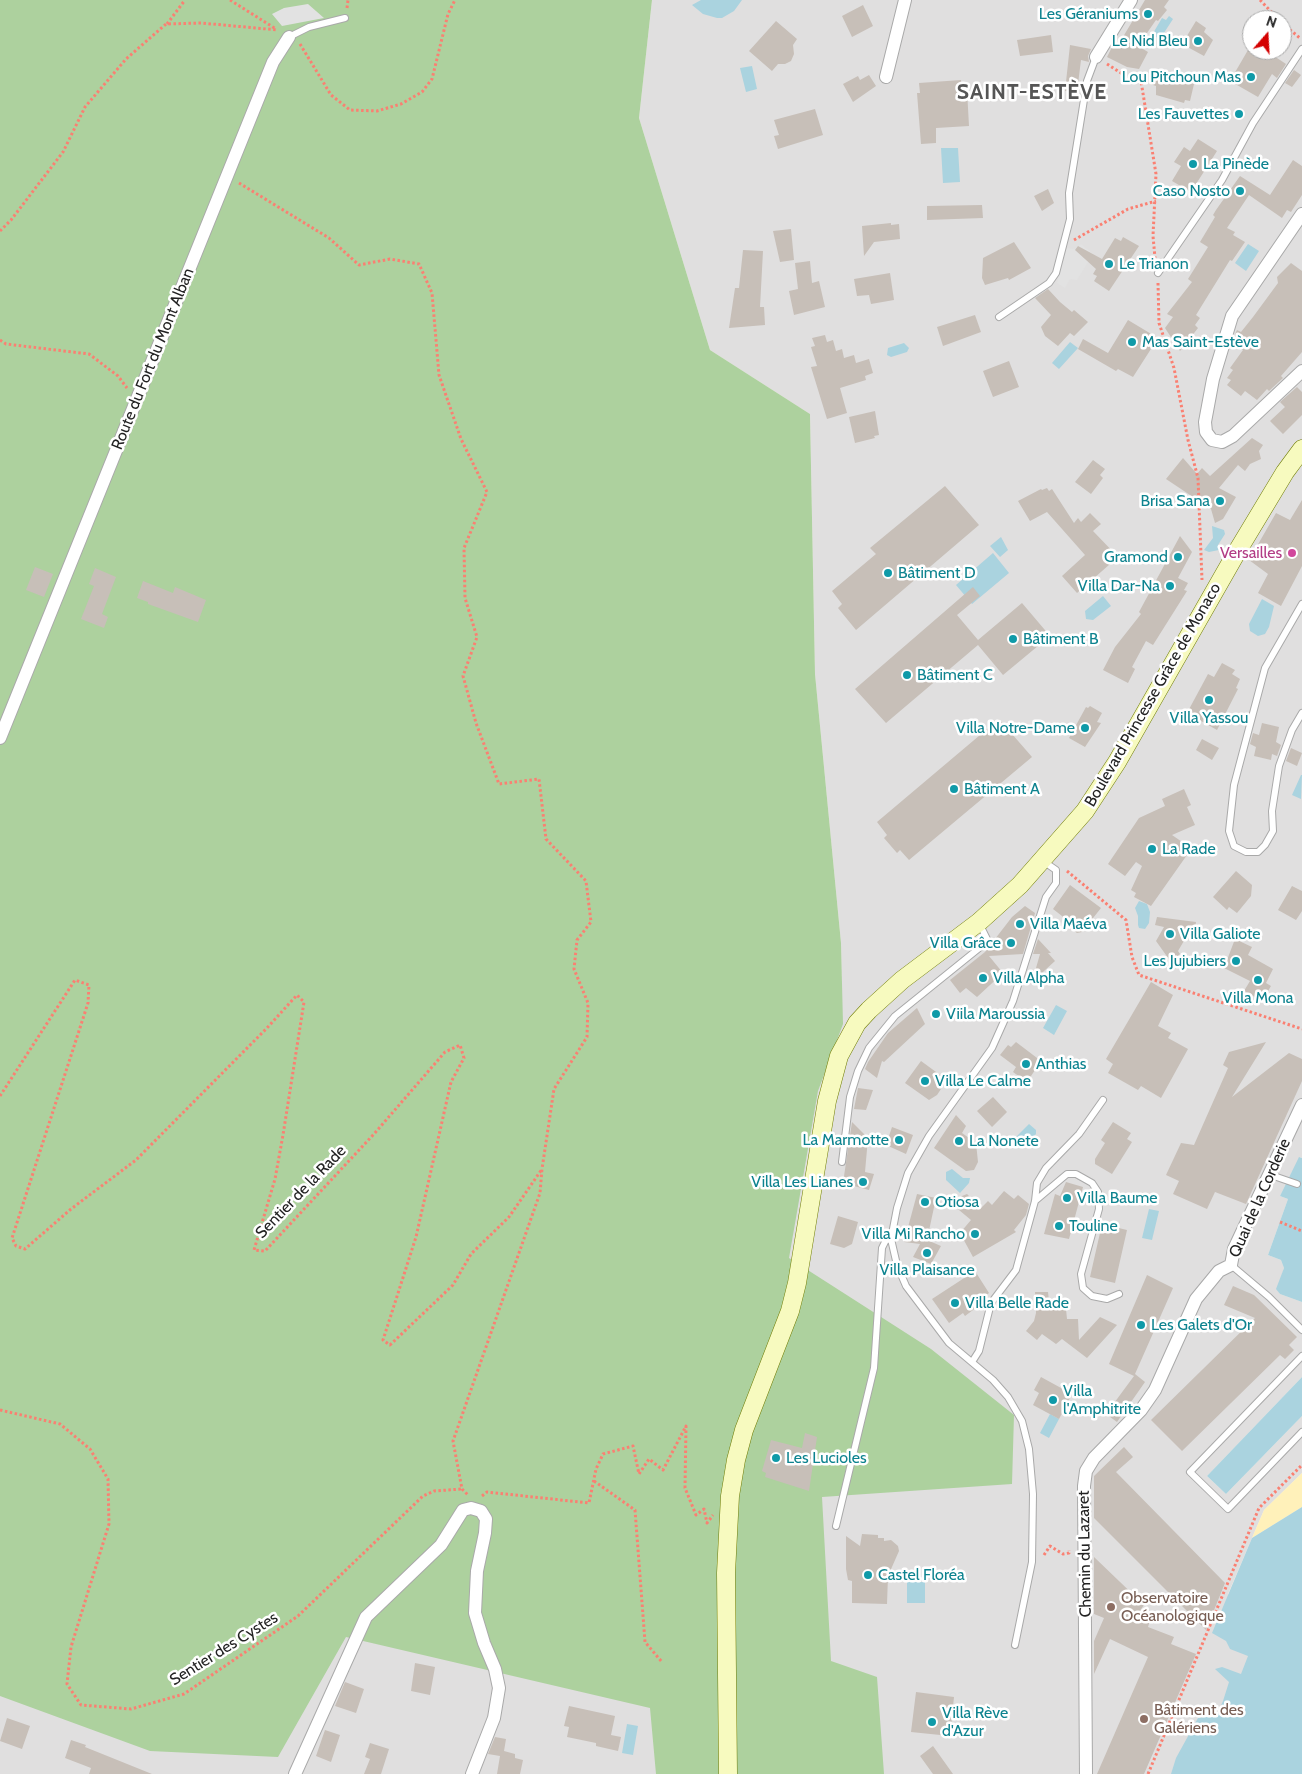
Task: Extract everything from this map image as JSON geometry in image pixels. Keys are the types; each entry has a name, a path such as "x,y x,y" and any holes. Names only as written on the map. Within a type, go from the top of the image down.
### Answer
{"main road":[{"name":"Boulevard Princesse Grâce de Monaco","path":"728,1774 726,1573 730,1496 736,1460 744,1430 790,1311 797,1283 827,1101 834,1070 849,1037 869,1010 902,980 1050,865 1102,787 1216,586 1285,472 1302,449"}],"street":[{"path":"886,77 905,0"},
{"path":"1096,57 1131,0"},
{"name":"Route du Fort du Mont Alban","path":"0,738 273,62 288,34"},
{"path":"1302,214 1232,316 1213,379 1206,432 1212,440 1222,442 1232,436 1302,371"},
{"name":"Quai de la Corderie","path":"1231,1265 1234,1248 1302,1105"},
{"name":"Chemin du Lazaret","path":"1086,1774 1084,1486 1086,1472 1094,1458 1141,1410 1155,1390 1196,1299 1219,1271 1231,1265"},
{"path":"294,1774 366,1617 441,1545 463,1510 471,1508 481,1511 486,1519 485,1533 476,1571 475,1613 484,1643 495,1669 499,1688 494,1718 472,1774"}],"lane":[{"path":"288,34 345,18"},
{"path":"1158,273 1222,180 1253,123 1302,48"},
{"path":"999,317 1049,283 1056,273 1070,219 1069,193 1087,81 1096,57"},
{"path":"1302,604 1265,668 1234,785 1229,832 1234,846 1246,852 1258,852 1266,845 1273,831 1272,811 1279,766 1292,730 1302,714"},
{"path":"1015,1645 1032,1562 1033,1494 1029,1449 1022,1421 1008,1397 972,1362 949,1343 906,1286 896,1265 892,1239 897,1208 908,1173 928,1136 992,1048 1013,1001 1046,897 1056,883 1050,865"},
{"path":"842,1162 850,1097 858,1071 869,1048 883,1029 988,941 978,922"},
{"path":"972,1362 979,1351 991,1303 1016,1270 1035,1201 1037,1183 1046,1168 1079,1134 1103,1100"},
{"path":"1035,1201 1067,1174 1076,1174 1092,1183 1098,1192 1099,1209 1081,1274 1083,1288 1092,1296 1107,1298 1119,1294"},
{"path":"1268,1174 1297,1184"},
{"path":"836,1526 874,1368 882,1248 886,1240 892,1239"},
{"path":"1231,1265 1269,1297 1302,1330"},
{"path":"1302,1356 1190,1472 1228,1509 1302,1432"}],"path":[{"path":"0,231 11,220 63,152 85,107 126,59 166,24 184,0"},
{"path":"230,0 288,34 303,49 331,95 350,110 377,111 401,104 422,92 432,79 448,14 455,0"},
{"path":"1260,0 1270,10"},
{"path":"166,24 201,23 288,34"},
{"path":"1292,32 1302,40"},
{"path":"1096,57 1121,73 1141,81 1156,174 1156,201 1152,236 1158,273 1159,323 1174,368 1188,440 1198,478 1202,581 1216,586"},
{"path":"227,175 329,238 360,265 390,259 419,264 432,293 439,375 461,439 487,492 464,548 465,598 477,637 463,676 476,723 498,784 539,779 546,839 586,881 591,922 577,940 574,969 588,1003 586,1037 554,1089 540,1193 453,1441 462,1489 474,1502"},
{"path":"1065,239 1076,240 1108,219 1128,209 1156,201"},
{"path":"0,340 6,344 89,354 118,376 136,400"},
{"path":"1050,865 1068,871 1117,915 1126,920 1132,958 1139,975 1302,1029"},
{"name":"Sentier de la Rade","path":"0,1096 75,980 89,985 88,1003 12,1238 16,1246 25,1249 71,1209 136,1160 267,1028 297,995 304,1002 283,1135 275,1179 254,1250 265,1251 374,1134 445,1052 460,1045 464,1058 451,1082 416,1237 383,1340 390,1345 453,1285 470,1254 509,1217 542,1169"},
{"path":"1280,1222 1302,1231"},
{"name":"Sentier des Cystes","path":"0,1410 60,1424 90,1449 108,1479 109,1524 71,1647 68,1684 81,1705 131,1709 184,1694 298,1616 422,1496 434,1491 462,1489"},
{"path":"480,1497 486,1492 589,1503 602,1454 633,1446 639,1474 649,1459 663,1470 686,1426 685,1488 696,1515 704,1509 707,1523 714,1512 716,1520"},
{"path":"1148,1774 1259,1508 1302,1465"},
{"path":"594,1480 635,1510 645,1642 662,1662"},
{"path":"1032,1562 1038,1562 1050,1546 1063,1554 1069,1553 1069,1544"}],"shaded area":[{"path":"652,0 1302,0 1302,1158 1300,1157 1280,1196 1288,1199 1268,1255 1281,1260 1284,1268 1278,1290 1280,1294 1302,1302 1302,1377 1207,1476 1226,1494 1302,1416 1302,1473 1264,1510 1228,1594 1249,1656 1278,1774 0,1774 0,489 842,1002 841,943 815,674 810,414 710,350 639,118"},
{"path":"308,4 324,18 282,26 272,14 284,8"},
{"path":"1081,244 1093,254 1077,280 1070,279 1065,288 1057,283 1067,248 1074,249"}],"green space":[{"path":"0,0 652,0 639,118 710,350 810,414 815,674 841,943 843,1024 818,1091 789,1258 931,1349 1014,1415 1012,1484 822,1497 831,1661 877,1677 884,1774 656,1774 650,1708 346,1637 278,1757 150,1751 0,1696"}],"sand":[{"path":"1302,1473 1302,1507 1252,1538 1264,1510"}],"water":[{"path":"701,0 742,0 734,11 722,18 717,18 703,14 692,5"},
{"path":"1169,16 1173,19 1160,39 1152,35 1162,18 1166,20"},
{"path":"752,66 757,89 746,92 740,68"},
{"path":"941,148 958,148 960,182 943,183"},
{"path":"1248,244 1259,251 1246,271 1235,263"},
{"path":"1070,342 1078,348 1059,369 1052,363"},
{"path":"904,343 909,348 907,352 891,357 887,355 888,348"},
{"path":"1212,526 1224,530 1225,534 1218,545 1219,550 1209,552 1204,550 1213,538"},
{"path":"1001,537 1008,550 1000,557 990,546"},
{"path":"993,553 1009,573 972,604 956,585"},
{"path":"1103,596 1111,606 1093,620 1086,619 1085,611"},
{"path":"1262,599 1274,606 1269,627 1265,634 1258,636 1250,631 1249,624"},
{"path":"1302,775 1301,799 1292,795"},
{"path":"1139,901 1147,904 1150,912 1149,923 1145,929 1139,928 1138,925 1138,916 1135,908"},
{"path":"1056,1005 1067,1011 1054,1035 1043,1028"},
{"path":"1029,1124 1036,1130 1036,1134 1023,1147 1019,1148 1012,1141"},
{"path":"1299,1157 1302,1158 1302,1302 1280,1294 1276,1289 1284,1268 1281,1260 1268,1255 1288,1199 1280,1196"},
{"path":"952,1169 963,1178 970,1178 969,1183 960,1193 946,1180 946,1172"},
{"path":"1149,1209 1159,1211 1152,1240 1142,1238"},
{"path":"1302,1377 1302,1416 1226,1494 1207,1476"},
{"path":"1050,1414 1059,1419 1049,1438 1040,1433"},
{"path":"1302,1507 1302,1774 1171,1774 1176,1758 1198,1718 1217,1715 1223,1701 1229,1682 1215,1669 1222,1667 1241,1674 1248,1656 1230,1649 1226,1641 1212,1633 1252,1538"},
{"path":"907,1582 925,1582 925,1603 907,1603"},
{"path":"627,1724 638,1726 633,1755 622,1753"}],"building":[{"path":"1145,0 1169,0 1164,7 1167,10 1158,21 1156,20 1138,46 1148,52 1139,69 1127,67 1107,57 1113,45 1117,47"},
{"path":"863,5 873,26 852,37 842,16"},
{"path":"776,21 797,39 793,45 794,54 791,61 785,64 778,64 772,71 749,51"},
{"name":"Le Nid Bleu","path":"1196,21 1206,28 1204,32 1213,40 1204,56 1182,44"},
{"path":"1051,35 1053,52 1020,56 1017,40"},
{"path":"1070,45 1091,49 1088,56 1089,62 1081,60 1077,92 1065,91"},
{"name":"Lou Pitchoun Mas","path":"1242,60 1280,60 1286,64 1277,78 1272,74 1258,97 1230,81"},
{"path":"1294,70 1301,75 1292,87 1285,83"},
{"path":"1153,72 1179,76 1178,80 1194,84 1190,101 1185,100 1184,103 1156,95 1156,86 1150,84"},
{"path":"869,75 876,86 853,102 843,84 858,76 860,80"},
{"path":"961,80 962,91 967,90 969,126 936,128 936,143 921,144 917,93 920,93 919,83"},
{"path":"815,109 823,135 778,149 774,136 779,135 774,120"},
{"name":"La Pinède","path":"1198,139 1217,151 1191,192 1172,181 1181,166 1174,162 1184,147 1190,151"},
{"path":"1293,160 1302,166 1302,195 1291,212 1287,210 1282,218 1249,195 1227,228 1235,232 1233,235 1245,242 1232,261 1230,260 1196,315 1200,318 1195,325 1198,328 1180,351 1165,328 1173,317 1167,314 1192,282 1188,279 1208,247 1200,242 1215,217 1213,215 1240,176 1270,195"},
{"path":"1048,189 1054,203 1042,211 1034,196"},
{"path":"982,205 983,218 927,220 927,206"},
{"path":"891,223 891,225 899,224 900,239 874,242 864,256 862,226"},
{"path":"791,229 794,260 780,262 773,231"},
{"name":"Le Trianon","path":"1123,237 1139,246 1109,291 1094,281 1097,276 1093,274 1096,269 1075,250 1078,246 1102,259 1115,238 1121,241"},
{"path":"1014,242 1031,268 1009,280 1008,278 985,285 982,278 983,258"},
{"path":"743,250 763,251 760,307 764,307 765,325 729,328 735,288 739,288"},
{"path":"810,261 812,283 819,281 825,307 794,315 789,291 798,289 795,263"},
{"path":"1291,263 1302,271 1302,352 1281,376 1283,378 1269,391 1267,389 1257,400 1245,391 1241,396 1227,385 1231,380 1227,378 1233,370 1230,368 1243,350 1232,343 1236,332 1237,330 1241,332 1253,317 1278,283 1277,277"},
{"path":"890,273 894,300 871,304 869,295 857,296 854,279"},
{"path":"1048,289 1072,312 1074,310 1088,322 1074,336 1070,333 1058,346 1045,336 1041,327 1051,315 1035,298"},
{"path":"975,315 981,332 943,346 937,327"},
{"name":"Mas Saint-Estève","path":"1128,320 1158,338 1133,377 1118,369 1116,371 1078,349 1083,339 1108,353"},
{"path":"825,335 827,342 833,340 836,351 842,349 844,358 854,355 856,363 869,359 873,373 865,376 866,380 840,388 847,413 827,419 811,367 817,366 811,347 815,346 812,338"},
{"path":"1009,361 1019,387 993,397 983,371"},
{"path":"1297,387 1302,392 1302,415 1283,434 1270,421 1285,407 1280,402"},
{"path":"875,411 879,435 874,436 875,438 855,443 849,417"},
{"path":"1252,438 1263,445 1259,451 1261,459 1250,464 1245,471 1238,465 1219,488 1236,497 1223,519 1215,523 1211,509 1166,479 1183,458 1197,474 1202,468 1210,476"},
{"path":"1093,460 1105,469 1100,475 1103,478 1091,494 1075,482"},
{"name":"Bâtiment D","path":"945,486 979,525 856,630 838,608 842,604 832,591 876,554 870,548"},
{"path":"1047,488 1049,491 1052,489 1074,523 1078,518 1081,522 1090,513 1101,524 1093,531 1118,557 1077,593 1062,576 1085,555 1047,512 1030,521 1018,501 1041,489"},
{"name":"Versailles","path":"1302,500 1302,566 1281,606 1258,593 1268,574 1249,560 1276,513 1290,520"},
{"path":"1180,536 1192,552 1178,578 1188,583 1184,590 1187,591 1153,645 1146,641 1132,667 1135,669 1128,683 1103,670 1115,647 1141,614 1139,612"},
{"path":"35,567 53,574 44,597 26,590"},
{"path":"95,568 116,577 102,614 108,617 104,628 81,619 94,586 89,584"},
{"path":"143,581 173,593 175,587 206,600 198,622 148,604 148,602 137,598"},
{"path":"973,587 980,596 957,615 978,640 1022,603 1050,636 1003,675 978,645 886,723 855,689"},
{"path":"1222,663 1235,670 1232,674 1240,679 1236,688 1238,689 1217,730 1187,713 1208,674 1214,677"},
{"name":"Villa Notre-Dame","path":"1090,706 1102,713 1097,722 1101,723 1085,747 1069,738 1086,707"},
{"name":"Bâtiment A","path":"999,719 1032,757 909,860 900,850 897,853 884,838 887,835 877,822"},
{"path":"1262,723 1279,727 1276,742 1281,745 1277,756 1272,754 1271,760 1254,756 1256,747 1250,744 1253,733 1259,735"},
{"path":"1202,739 1219,748 1212,760 1196,750"},
{"path":"1291,748 1302,753 1297,766 1286,761"},
{"name":"La Rade","path":"1184,789 1191,805 1187,807 1195,825 1172,835 1188,846 1183,853 1187,855 1151,906 1134,897 1136,893 1131,890 1142,866 1136,862 1125,876 1108,864 1139,818 1165,806 1162,799"},
{"path":"1236,871 1252,885 1251,896 1237,913 1229,907 1227,910 1213,897"},
{"path":"1070,885 1101,908 1082,932 1077,933 1068,926 1071,923 1053,909"},
{"path":"1292,886 1302,891 1302,911 1296,920 1278,910"},
{"path":"1025,906 1035,913 1023,954 989,956 1003,973 977,997 966,988 960,993 950,980 985,952 1012,917"},
{"path":"1157,917 1196,922 1194,936 1188,934 1178,951 1180,954 1171,962 1156,941 1164,927 1155,925"},
{"path":"1038,939 1051,953 1048,953 1055,961 1032,982 1040,954 1033,954"},
{"path":"1235,939 1252,947 1248,955 1273,969 1266,983 1271,986 1262,1001 1244,991 1250,981 1224,968"},
{"path":"1151,982 1173,995 1158,1026 1171,1033 1168,1038 1188,1049 1161,1098 1141,1086 1138,1090 1108,1073 1113,1064 1106,1059"},
{"path":"917,1008 925,1024 884,1062 882,1061 877,1078 865,1069 868,1062 888,1033"},
{"name":"Anthias","path":"1016,1042 1041,1061 1027,1082 1013,1072 1016,1067 1000,1055 1008,1045 1011,1047"},
{"path":"1266,1042 1232,1097 1289,1053 1302,1059 1302,1081 1246,1204 1215,1192 1207,1209 1173,1194 1179,1181 1166,1175 1181,1143 1194,1145 1228,1068 1223,1065 1229,1052"},
{"name":"Villa Le Calme","path":"921,1061 947,1080 937,1095 929,1100 905,1083"},
{"path":"858,1088 873,1090 866,1110 854,1109"},
{"path":"993,1097 1007,1112 992,1127 977,1111"},
{"name":"La Nonete","path":"956,1115 966,1126 962,1133 976,1143 978,1162 974,1170 966,1171 934,1148"},
{"path":"852,1122 868,1138 865,1172 874,1174 869,1190 843,1183"},
{"path":"1113,1122 1131,1133 1127,1139 1132,1142 1112,1174 1095,1164 1095,1159 1105,1143 1101,1140"},
{"name":"La Marmotte","path":"892,1127 913,1135 906,1154 886,1145"},
{"path":"1066,1182 1083,1187 1069,1239 1044,1234 1055,1194 1060,1196"},
{"path":"1004,1191 1014,1199 1018,1195 1029,1204 1026,1215 1014,1230 1016,1232 973,1257 960,1233 971,1220 953,1205 962,1196 967,1194 981,1208 988,1201 992,1205"},
{"path":"917,1194 936,1198 927,1240 941,1246 931,1264 913,1257 920,1244 904,1242"},
{"path":"838,1216 858,1222 852,1244 844,1248 830,1244"},
{"path":"1102,1224 1127,1230 1115,1283 1090,1277"},
{"name":"Villa Belle Rade","path":"975,1271 989,1293 975,1303 977,1307 965,1316 963,1313 949,1323 932,1299"},
{"name":"Les Galets d'Or","path":"1147,1275 1173,1288 1135,1374 1145,1382 1117,1422 1106,1414 1134,1376 1109,1364"},
{"path":"1233,1286 1254,1295 1297,1337 1289,1345 1294,1350 1285,1359 1280,1355 1182,1451 1151,1420 1255,1318 1224,1305"},
{"path":"1035,1292 1048,1292 1050,1310 1066,1309 1067,1319 1078,1319 1079,1340 1100,1317 1117,1325 1087,1358 1062,1339 1056,1344 1042,1334 1037,1340 1026,1331 1034,1321 1036,1313"},
{"name":"Villa l'Amphitrite","path":"1041,1377 1072,1394 1059,1419 1033,1405 1039,1393 1034,1390"},
{"path":"805,1433 817,1437 809,1491 765,1477 766,1473 762,1471 771,1440 802,1448"},
{"path":"1124,1447 1133,1457 1116,1472 1225,1583 1206,1630 1094,1518 1094,1476"},
{"name":"Castel Floréa","path":"862,1534 878,1535 878,1538 884,1538 884,1541 891,1540 898,1546 899,1551 888,1576 887,1604 852,1603 852,1581 848,1580 846,1569 846,1536 860,1546"},
{"name":"Bâtiment des Galériens","path":"1094,1557 1144,1605 1139,1612 1151,1617 1148,1627 1174,1637 1171,1644 1196,1654 1144,1774 1097,1774 1148,1657 1110,1639 1094,1674 1094,1641 1104,1618 1094,1614"},
{"path":"415,1663 435,1667 430,1695 411,1691"},
{"path":"345,1682 364,1689 356,1713 335,1706"},
{"name":"Villa Rève d'Azur","path":"916,1692 954,1697 950,1736 911,1732"},
{"path":"569,1706 615,1716 611,1735 621,1737 618,1751 596,1746 596,1743 567,1737 569,1727 564,1726"},
{"path":"7,1718 30,1726 22,1749 0,1741"},
{"path":"325,1730 340,1735 331,1762 316,1756"},
{"path":"495,1737 506,1739 504,1751 515,1754 515,1758 523,1760 520,1774 497,1774 500,1756 488,1754"},
{"path":"71,1740 152,1774 89,1774 91,1768 65,1758"},
{"path":"370,1743 389,1749 381,1774 364,1774 370,1759 365,1757"},
{"path":"933,1746 953,1774 933,1774 920,1756"}],"place":[{"name":"Les Géraniums","path":"1148,14"},
{"name":"Le Nid Bleu","path":"1198,41"},
{"name":"Lou Pitchoun Mas","path":"1251,77"},
{"name":"Les Fauvettes","path":"1239,114"},
{"name":"La Pinède","path":"1193,164"},
{"name":"Caso Nosto","path":"1240,191"},
{"name":"Le Trianon","path":"1109,264"},
{"name":"Mas Saint-Estève","path":"1132,342"},
{"name":"Brisa Sana","path":"1220,501"},
{"name":"Versailles","path":"1292,553"},
{"name":"Gramond","path":"1178,557"},
{"name":"Bâtiment D","path":"888,573"},
{"name":"Villa Dar-Na","path":"1170,586"},
{"name":"Bâtiment B","path":"1013,639"},
{"name":"Bâtiment C","path":"907,675"},
{"name":"Villa Yassou","path":"1209,700"},
{"name":"Villa Notre-Dame","path":"1085,728"},
{"name":"Bâtiment A","path":"954,789"},
{"name":"La Rade","path":"1152,849"},
{"name":"Villa Maéva","path":"1020,924"},
{"name":"Villa Galiote","path":"1170,934"},
{"name":"Villa Grâce","path":"1011,943"},
{"name":"Les Jujubiers","path":"1236,961"},
{"name":"Villa Alpha","path":"983,978"},
{"name":"Villa Mona","path":"1258,980"},
{"name":"Viila Maroussia","path":"936,1014"},
{"name":"Anthias","path":"1026,1064"},
{"name":"Villa Le Calme","path":"925,1081"},
{"name":"La Marmotte","path":"899,1140"},
{"name":"La Nonete","path":"959,1141"},
{"name":"Villa Les Lianes","path":"863,1182"},
{"name":"Villa Baume","path":"1067,1198"},
{"name":"Otiosa","path":"925,1202"},
{"name":"Touline","path":"1059,1226"},
{"name":"Villa Mi Rancho","path":"975,1234"},
{"name":"Villa Plaisance","path":"927,1253"},
{"name":"Villa Belle Rade","path":"955,1303"},
{"name":"Les Galets d'Or","path":"1141,1325"},
{"name":"Villa l'Amphitrite","path":"1053,1400"},
{"name":"Les Lucioles","path":"776,1458"},
{"name":"Castel Floréa","path":"868,1575"},
{"name":"Observatoire Océanologique","path":"1111,1607"},
{"name":"Bâtiment des Galériens","path":"1144,1719"},
{"name":"Villa Rève d'Azur","path":"932,1722"}],"district":[{"name":"SAINT-ESTÈVE","path":"1032,93"}]}
